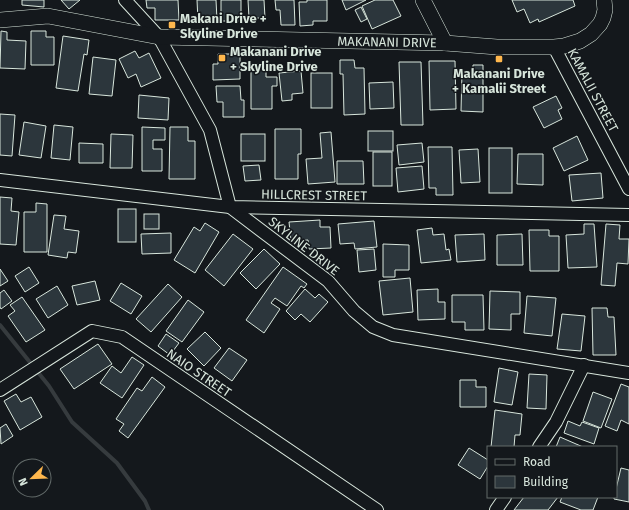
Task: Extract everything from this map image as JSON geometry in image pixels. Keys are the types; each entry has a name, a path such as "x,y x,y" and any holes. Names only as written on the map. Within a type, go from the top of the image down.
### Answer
{"street":[{"path":"125,0 159,37 210,130 230,207"},
{"path":"423,0 445,43"},
{"name":"MAKANANI DRIVE","path":"0,20 48,16 159,37 445,43 497,47 554,47 564,46 580,41 591,34 603,18 605,10 604,0"},
{"name":"KAMALII STREET","path":"554,47 629,189"},
{"name":"HILLCREST STREET","path":"0,180 230,207 629,215"},
{"name":"SKYLINE DRIVE","path":"230,207 328,281 354,311 372,328 393,335 629,373"},
{"name":"NAIO STREET","path":"0,390 92,331 122,337 377,510"},
{"path":"540,446 556,422 584,365"},
{"path":"496,510 504,498"}],"building":[{"path":"22,0 44,0 44,7 22,5"},
{"path":"61,0 80,0 69,9"},
{"path":"146,0 178,0 179,20 155,20 155,8 147,8"},
{"path":"197,0 216,0 217,20 198,21"},
{"path":"221,0 241,0 241,21 221,21"},
{"path":"248,0 264,0 265,18 249,18"},
{"path":"275,0 294,0 295,25 281,25 280,10 276,10"},
{"path":"307,0 327,0 327,21 313,21 313,25 300,26 299,2 307,2"},
{"path":"342,0 366,0 346,10"},
{"path":"375,0 393,0 401,16 372,29 362,6"},
{"path":"512,0 573,0 575,6 539,22 538,19 530,23 524,9 517,12"},
{"path":"361,7 367,19 361,22 355,10"},
{"path":"1,31 7,32 7,40 26,41 25,69 0,68"},
{"path":"31,31 46,31 46,37 54,37 54,65 31,65"},
{"path":"63,36 89,40 87,55 84,54 78,91 56,88"},
{"path":"135,51 139,58 149,53 161,78 141,87 136,74 128,78 119,59"},
{"path":"218,54 240,54 240,79 213,80 213,64 218,64"},
{"path":"93,57 116,60 112,96 89,94"},
{"path":"340,60 354,60 355,68 364,68 365,114 344,115 343,74 340,74"},
{"path":"429,61 455,61 456,109 430,110"},
{"path":"399,62 421,62 423,125 401,125"},
{"path":"251,64 266,64 266,77 277,77 277,86 272,86 272,109 251,109"},
{"path":"473,65 483,65 483,112 461,111 462,72 473,72"},
{"path":"301,71 303,93 292,94 292,100 282,101 279,73"},
{"path":"311,73 332,73 332,108 311,108"},
{"path":"393,82 394,108 370,109 369,83"},
{"path":"216,86 240,86 241,100 244,100 244,117 223,117 223,102 217,102"},
{"path":"139,95 169,98 168,120 138,118"},
{"path":"556,96 562,108 558,110 562,119 544,128 533,107"},
{"path":"0,114 15,115 12,156 0,155"},
{"path":"24,122 46,126 41,158 19,155"},
{"path":"54,125 73,127 70,160 51,158"},
{"path":"142,127 165,128 165,140 153,140 153,149 162,149 162,171 142,171"},
{"path":"170,127 188,127 188,141 195,141 195,179 169,179"},
{"path":"275,129 301,129 301,154 298,154 298,179 275,179"},
{"path":"368,131 393,131 393,151 368,151"},
{"path":"331,132 335,182 308,184 306,159 322,158 320,133"},
{"path":"111,134 133,135 132,168 110,168"},
{"path":"241,134 265,134 265,161 241,161"},
{"path":"577,136 588,160 564,171 553,148"},
{"path":"79,143 103,144 103,163 79,163"},
{"path":"422,143 424,162 399,165 397,145"},
{"path":"428,147 452,147 453,195 436,195 436,188 429,188"},
{"path":"489,148 512,148 512,193 489,193"},
{"path":"478,149 480,182 461,183 459,150"},
{"path":"373,152 392,152 392,186 373,186"},
{"path":"518,154 543,154 543,185 517,184"},
{"path":"337,161 363,161 364,184 337,184"},
{"path":"259,165 261,180 245,181 243,166"},
{"path":"422,166 424,189 398,192 396,168"},
{"path":"601,173 603,198 572,201 569,175"},
{"path":"0,197 12,198 11,211 19,212 16,245 0,244"},
{"path":"36,203 47,204 47,252 24,252 24,212 36,212"},
{"path":"118,209 136,209 136,242 118,242"},
{"path":"144,214 159,214 159,229 144,229"},
{"path":"54,215 66,216 64,229 79,231 76,253 68,252 67,258 48,255"},
{"path":"320,220 320,227 330,227 331,248 309,249 308,240 291,241 289,222"},
{"path":"374,221 377,247 355,249 354,243 340,244 338,224"},
{"path":"205,223 219,232 195,273 174,260 194,227 200,231"},
{"path":"584,224 594,224 597,267 568,268 566,235 584,234"},
{"path":"606,224 620,225 619,239 629,239 628,264 617,263 615,286 601,285"},
{"path":"432,228 433,235 444,234 446,250 449,249 451,260 421,263 417,230"},
{"path":"529,230 549,230 549,236 559,236 559,271 530,271"},
{"path":"171,233 171,253 142,254 141,234"},
{"path":"233,234 253,249 224,286 205,270"},
{"path":"484,234 485,260 457,262 455,235"},
{"path":"522,234 523,265 497,265 497,235"},
{"path":"383,244 409,245 409,270 395,270 395,277 383,277"},
{"path":"264,249 280,264 256,289 240,273"},
{"path":"374,249 376,270 359,272 357,250"},
{"path":"29,267 39,283 25,292 15,276"},
{"path":"283,267 307,284 304,288 301,286 287,306 275,298 271,303 280,309 264,333 246,320"},
{"path":"0,269 8,281 0,286"},
{"path":"410,278 413,312 383,315 379,281"},
{"path":"95,281 100,300 77,305 72,286"},
{"path":"121,283 142,296 131,314 110,301"},
{"path":"168,284 182,297 151,332 136,319"},
{"path":"57,286 68,305 48,318 36,299"},
{"path":"305,289 315,298 319,294 328,302 310,322 301,314 295,320 286,311"},
{"path":"438,289 438,302 445,302 445,319 418,320 417,290"},
{"path":"4,290 12,301 1,309 0,293"},
{"path":"490,291 520,292 520,314 511,314 511,330 489,329"},
{"path":"452,295 483,295 484,330 465,330 465,322 452,322"},
{"path":"527,296 556,298 552,336 524,333"},
{"path":"22,297 45,330 26,342 8,316 15,311 10,305"},
{"path":"188,300 204,312 182,342 166,331"},
{"path":"592,308 607,308 608,317 614,317 616,355 593,355"},
{"path":"562,314 585,316 581,351 557,349"},
{"path":"205,332 221,348 204,366 187,349"},
{"path":"166,334 179,343 170,355 158,346"},
{"path":"98,344 112,364 74,389 60,369"},
{"path":"229,348 247,360 232,381 214,368"},
{"path":"132,357 144,365 122,398 100,383 112,366 121,373"},
{"path":"499,368 518,372 512,405 494,402"},
{"path":"529,374 547,375 546,409 527,408"},
{"path":"152,377 165,387 128,438 119,431 124,424 116,419 137,388 142,391"},
{"path":"460,380 476,380 476,387 486,387 486,407 460,407"},
{"path":"621,384 629,387 629,424 621,420 617,431 605,426"},
{"path":"593,392 612,399 601,428 583,421"},
{"path":"16,394 21,402 31,397 42,417 20,430 4,401"},
{"path":"495,410 522,414 520,435 515,435 514,446 491,446"},
{"path":"568,421 580,426 582,422 599,428 594,444 564,433"},
{"path":"6,424 13,436 1,444 0,428"},
{"path":"560,437 581,446 556,446"},
{"path":"469,448 487,459 487,468 480,479 458,465"},
{"path":"621,468 629,470 629,502 614,499 617,498 617,485"},
{"path":"523,498 557,498 548,510 514,510"},
{"path":"562,498 598,498 593,510 581,510 560,502"}],"waterway":[{"path":"0,325 49,386 72,422 117,463 145,501 149,510"}],"place":[{"name":"Makani Drive + Skyline Drive","path":"172,25"},
{"name":"Makanani Drive + Skyline Drive","path":"222,58"},
{"name":"Makanani Drive + Kamalii Street","path":"499,59"}]}
